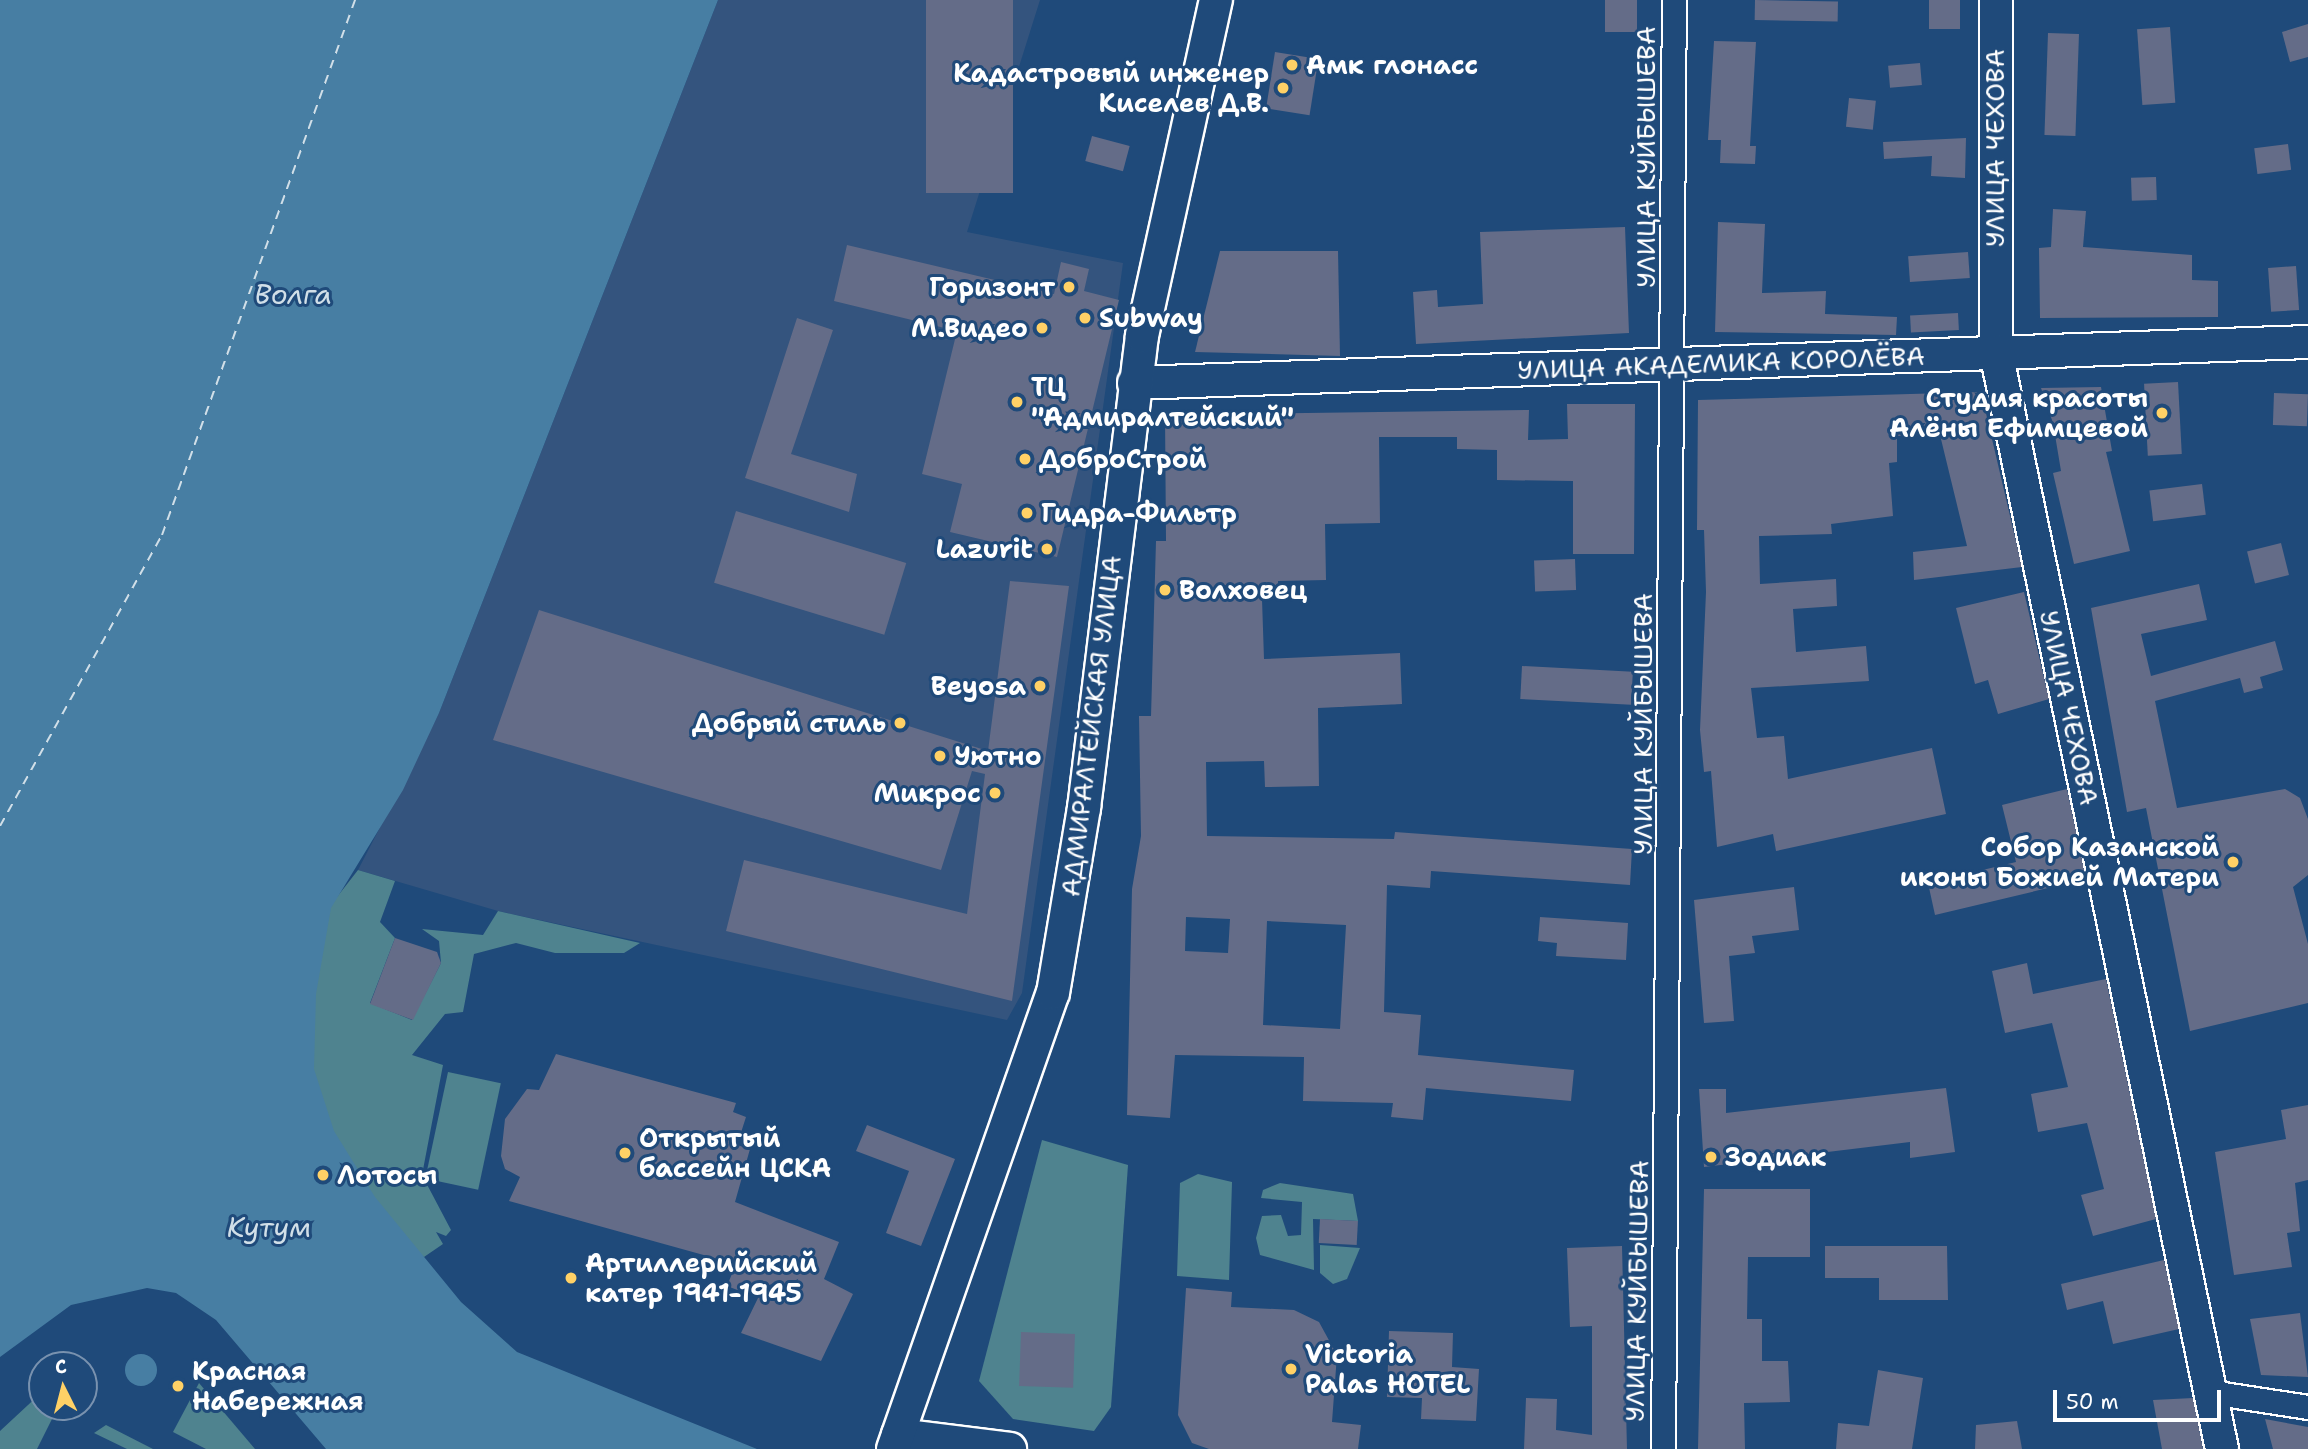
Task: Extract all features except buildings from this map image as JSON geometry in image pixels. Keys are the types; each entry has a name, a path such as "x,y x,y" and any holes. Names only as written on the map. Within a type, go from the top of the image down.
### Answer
{"main road":[{"name":"АДМИРАЛТЕЙСКАЯ УЛИЦА","path":"895,1442 1053,993 1084,808 1134,383 1161,231 1216,0"},
{"name":"УЛИЦА ЧЕХОВА","path":"1996,0 1996,352 2222,1449"},
{"name":"УЛИЦА АКАДЕМИКА КОРОЛЁВА","path":"1134,383 2308,342"},
{"path":"895,1442 1010,1449"}],"street":[{"name":"УЛИЦА КУЙБЫШЕВА","path":"1663,1449 1674,0"},
{"path":"2210,1392 2308,1407"}],"shaded area":[{"path":"718,0 1040,0 967,232 1123,263 1022,993 1007,1020 498,911 358,870 439,713"}],"green space":[{"path":"358,870 395,881 380,922 395,938 370,1003 412,1020 441,963 439,941 422,929 483,935 498,911 640,943 624,953 555,953 516,943 474,954 463,1012 445,1014 412,1055 443,1065 422,1175 451,1230 446,1236 436,1232 443,1244 424,1257 293,1174 295,951"},
{"path":"448,1072 501,1083 478,1190 425,1179"},
{"path":"1042,1140 1128,1165 1111,1407 1094,1431 1013,1419 979,1381"},
{"path":"1198,1174 1232,1182 1229,1280 1177,1276 1180,1183"},
{"path":"1280,1183 1353,1194 1358,1221 1313,1219 1314,1270 1260,1255 1256,1238 1262,1216 1281,1215 1288,1236 1301,1235 1302,1202 1261,1198 1263,1190"},
{"path":"1320,1245 1360,1248 1347,1279 1333,1284 1320,1273"},
{"path":"199,1383 255,1449 206,1449 173,1432"},
{"path":"28,1405 28,1421 51,1421 37,1449 0,1449 0,1431"},
{"path":"106,1425 153,1449 127,1449 94,1433"}],"water":[{"name":"Волга","path":"0,0 718,0 439,713 403,790 331,908 316,994 314,1069 334,1131 375,1197 461,1302 517,1352 757,1449 326,1449 216,1320 176,1293 147,1288 71,1305 0,1357"},
{"path":"141,1354 153,1358 157,1370 153,1382 141,1386 129,1382 125,1370 129,1358"}],"ferry route":[{"path":"0,826 162,535 355,0"}],"place":[{"name":"Амк глонасс","path":"1292,65"},
{"name":"Кадастровый инженер Киселев Д.В.","path":"1283,88"},
{"name":"Горизонт","path":"1069,287"},
{"name":"Subway","path":"1085,318"},
{"name":"М.Видео","path":"1042,328"},
{"name":"ТЦ \"Адмиралтейский\"","path":"1017,402"},
{"name":"Студия красоты Алёны Ефимцевой","path":"2162,413"},
{"name":"ДоброСтрой","path":"1025,459"},
{"name":"Гидра-Фильтр","path":"1027,513"},
{"name":"Lazurit","path":"1047,549"},
{"name":"Волховец","path":"1165,590"},
{"name":"Beyosa","path":"1040,686"},
{"name":"Добрый стиль","path":"900,723"},
{"name":"Уютно","path":"940,756"},
{"name":"Микрос","path":"995,793"},
{"name":"Собор Казанской иконы Божией Матери","path":"2233,862"},
{"name":"Открытый бассейн ЦСКА","path":"625,1153"},
{"name":"Зодиак","path":"1711,1157"},
{"name":"Лотосы","path":"323,1175"},
{"name":"Артиллерийский катер 1941-1945","path":"571,1278"},
{"name":"Victoria Palas HOTEL","path":"1291,1369"},
{"name":"Красная Набережная","path":"178,1386"}],"water label":[{"name":"Кутум","path":"269,1227"}]}
